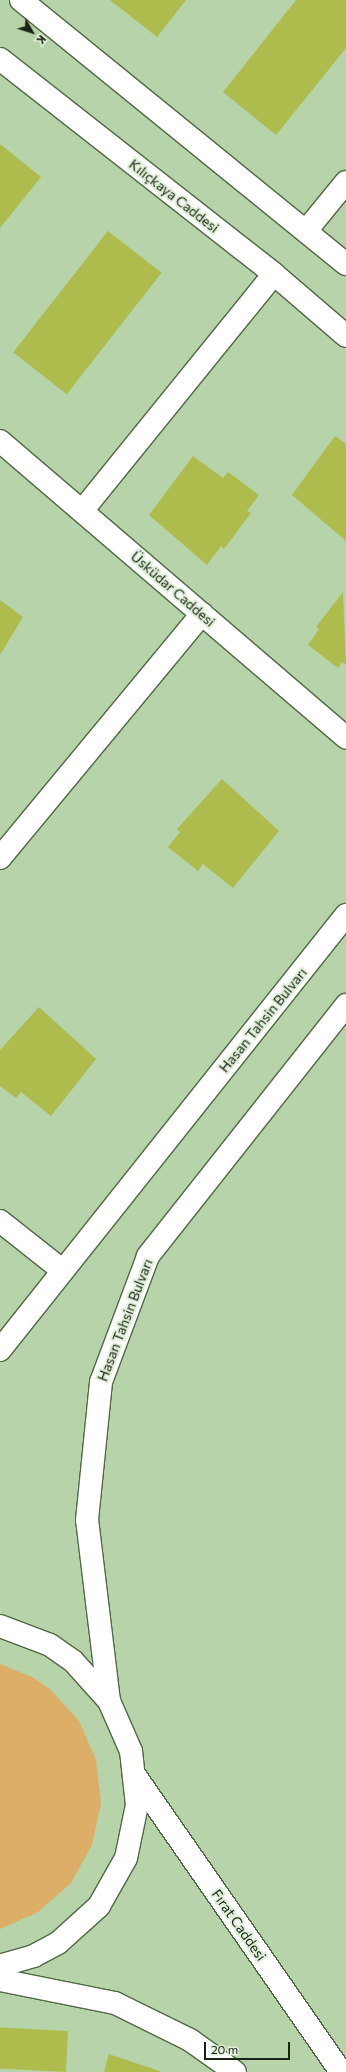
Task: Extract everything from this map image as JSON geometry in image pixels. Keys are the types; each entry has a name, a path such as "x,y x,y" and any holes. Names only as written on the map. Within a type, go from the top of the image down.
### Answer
{"main road":[{"path":"29,2 346,264"},
{"name":"Kılıçkaya Caddesi","path":"0,59 274,274 346,336"},
{"path":"306,232 346,182"},
{"path":"82,511 274,274"},
{"name":"Üsküdar Caddesi","path":"4,451 82,511 346,738"},
{"path":"0,858 202,614"},
{"name":"Hasan Tahsin Bulvarı","path":"0,1350 346,915"},
{"name":"Hasan Tahsin Bulvarı","path":"109,1701 86,1520 101,1382 148,1256 346,1005"},
{"path":"0,1221 63,1271"},
{"path":"0,1626 50,1645 73,1661 109,1701 122,1725 136,1778 134,1832 114,1883 99,1906 58,1943 34,1956 0,1966"},
{"name":"Fırat Caddesi","path":"136,1778 341,2072"},
{"path":"0,1980 115,2003 190,2040 235,2072"}],"shaded area":[{"path":"0,1664 32,1677 50,1689 79,1721 96,1760 101,1803 92,1845 71,1883 38,1912 0,1929"}],"building":[{"path":"110,0 186,0 157,37"},
{"path":"296,0 346,0 346,48 276,135 223,92"},
{"path":"0,144 41,177 0,228"},
{"path":"108,231 162,273 67,394 13,352"},
{"path":"335,436 346,444 346,541 292,495"},
{"path":"193,456 223,478 228,472 259,495 247,511 251,513 224,549 221,546 207,565 149,515"},
{"path":"343,592 346,665 342,662 338,668 308,645 319,629 316,627"},
{"path":"0,600 23,617 0,655"},
{"path":"222,779 279,831 233,888 203,864 198,871 168,847 180,832 177,829"},
{"path":"39,1007 96,1059 51,1116 21,1092 16,1098 0,1086 0,1050"},
{"path":"0,2027 68,2031 66,2072 0,2068"},
{"path":"109,2054 162,2072 104,2072"}]}
